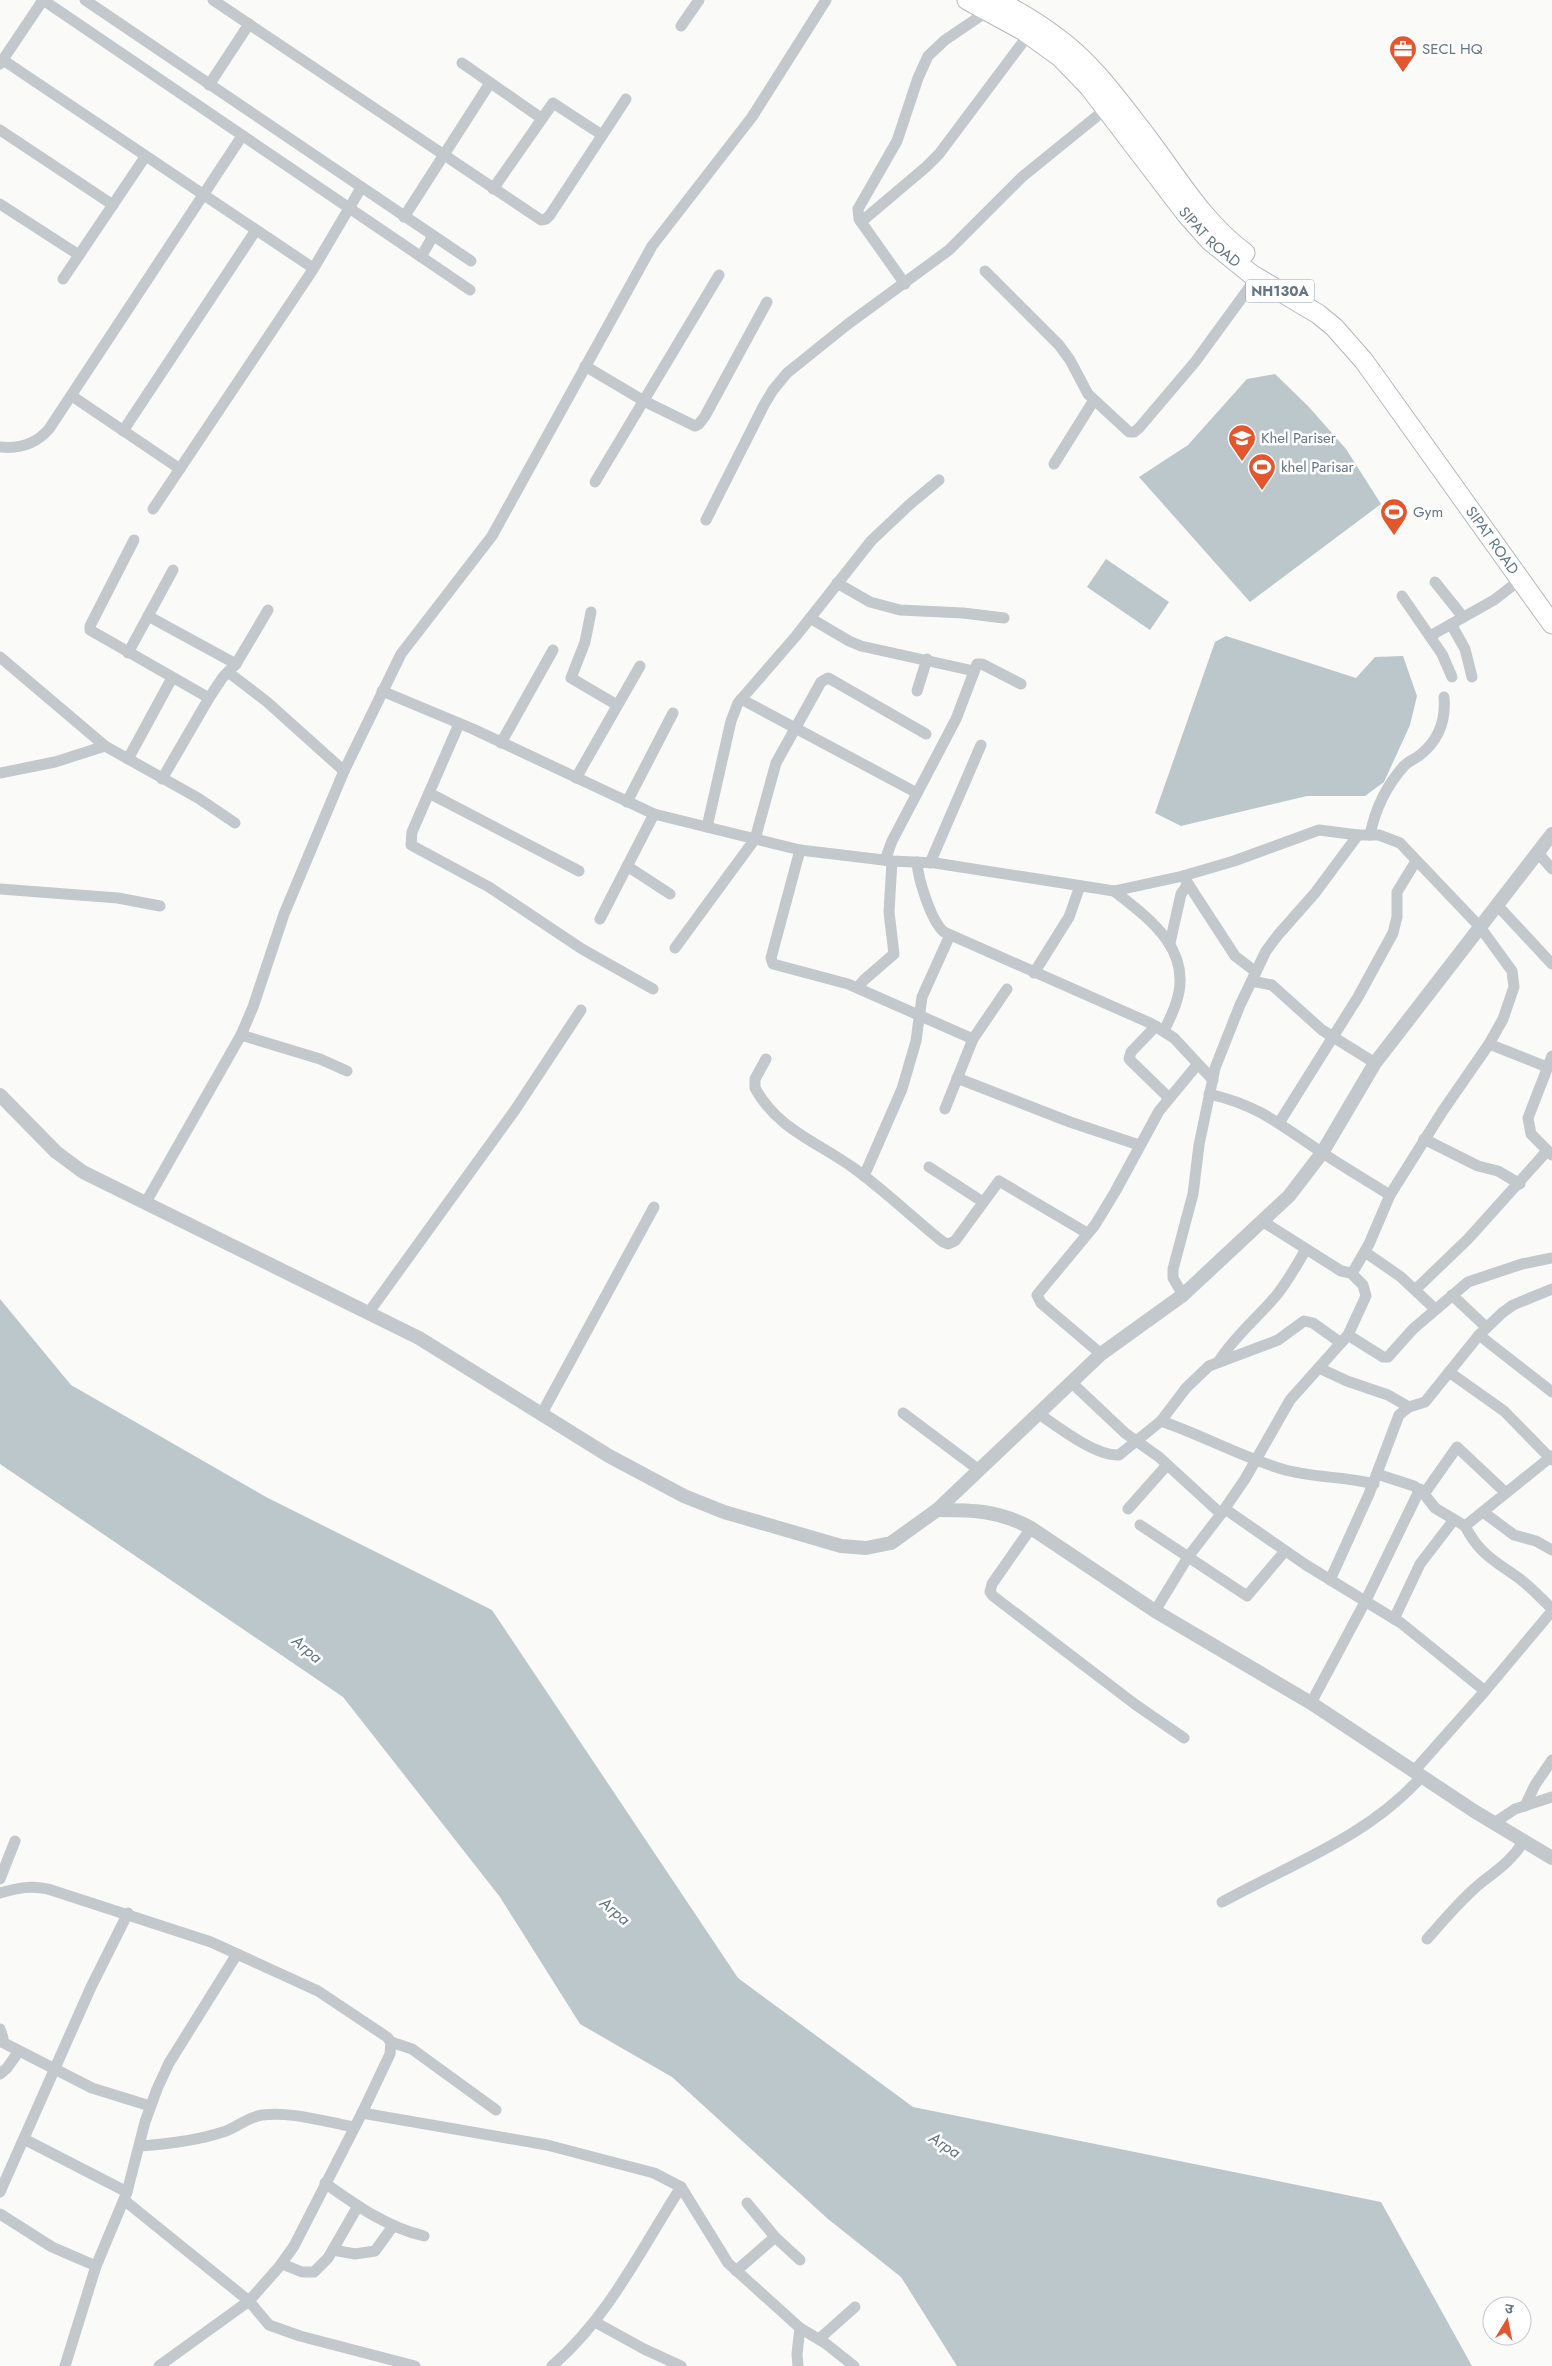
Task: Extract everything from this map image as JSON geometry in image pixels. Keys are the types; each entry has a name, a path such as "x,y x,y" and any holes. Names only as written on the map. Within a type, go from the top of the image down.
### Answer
{"highway":[{"name":"SIPAT ROAD","path":"967,0 992,5 1028,28 1065,44 1090,69 1147,137 1185,191 1214,227 1254,260 1326,305 1350,324 1369,347 1552,604"},
{"name":"SIPAT ROAD","path":"1028,28 1060,57 1107,108 1186,214 1204,234 1229,258 1256,277 1318,314 1334,327 1364,361 1552,624"}],"street":[{"path":"313,268 1,62 43,0 56,3 242,136 470,290"},
{"path":"85,0 471,261"},
{"path":"213,0 535,217 546,219 626,99"},
{"path":"680,26 699,0"},
{"path":"146,1202 241,1035 253,1007 284,914 344,771 402,654 492,536 652,246 752,117 826,0"},
{"path":"904,284 861,222 857,214 860,203 892,152 918,78 928,56 945,40 992,5"},
{"path":"209,85 250,24"},
{"path":"861,222 939,154 1028,28"},
{"path":"462,63 541,118"},
{"path":"404,217 490,83"},
{"path":"493,189 549,106 553,104 558,105 602,135"},
{"path":"706,520 764,405 780,380 848,324 904,284 963,238 1035,166 1107,108"},
{"path":"0,130 113,205"},
{"path":"0,447 17,448 43,436 72,396 242,136"},
{"path":"63,279 145,157"},
{"path":"152,509 313,268 361,188"},
{"path":"0,204 79,255"},
{"path":"123,431 256,230"},
{"path":"421,257 433,236"},
{"path":"985,271 1026,309 1059,345 1094,400 1124,430 1134,432 1195,362 1256,277"},
{"path":"595,482 719,276"},
{"path":"586,366 644,401 690,426 695,426 700,424 767,302"},
{"path":"72,396 180,469"},
{"path":"1054,464 1094,400"},
{"path":"707,827 730,721 741,699 887,524 939,480"},
{"path":"134,540 90,626 90,630 95,635 209,698"},
{"path":"128,653 173,570"},
{"path":"1430,636 1494,600 1520,580"},
{"path":"1435,582 1463,617"},
{"path":"837,583 870,602 900,610 962,613 1004,618"},
{"path":"1402,596 1442,654 1452,676"},
{"path":"162,779 209,698 232,668 268,610"},
{"path":"592,612 584,648 571,678 617,705"},
{"path":"148,616 232,668 273,708 344,771"},
{"path":"810,618 849,641 974,671"},
{"path":"1451,624 1465,649 1472,677"},
{"path":"501,742 553,650"},
{"path":"0,657 106,746 235,823"},
{"path":"917,691 927,659"},
{"path":"858,988 864,980 894,954 889,912 888,860 892,841 956,719 977,664 982,664 1021,684"},
{"path":"576,778 640,666"},
{"path":"128,760 172,678"},
{"path":"675,948 756,839 776,762 821,682 828,678 926,734"},
{"path":"382,691 501,742 654,814 800,850 930,863 1114,891 1186,880 1319,830 1378,835 1400,844 1480,927 1508,963 1514,978 1510,999 1489,1044 1424,1139 1390,1194 1365,1252 1351,1273"},
{"path":"1183,1295 1173,1278 1173,1270 1193,1194 1199,1145 1209,1094 1240,1005 1254,976 1278,935 1364,835 1378,806 1403,768 1421,754 1442,727 1445,711 1444,697"},
{"path":"741,699 917,793"},
{"path":"627,802 673,713"},
{"path":"460,724 412,832 411,845 489,887 582,949 654,989"},
{"path":"930,863 981,745"},
{"path":"0,773 55,762 106,746"},
{"path":"429,793 579,871"},
{"path":"600,918 654,814"},
{"path":"0,1095 56,1152 83,1172 116,1190 146,1202 419,1338 609,1456 684,1496 724,1512 841,1546 866,1548 891,1543 937,1510 1101,1354 1183,1295 1289,1196 1322,1153 1375,1063 1425,995 1498,906 1552,834"},
{"path":"800,850 771,961 777,966 840,981 973,1039"},
{"path":"1538,853 1552,869"},
{"path":"1279,1123 1334,1038 1393,933 1397,917 1397,892 1416,861"},
{"path":"917,862 919,882 938,925 950,935 1034,973 1065,984 1160,1029 1174,1038 1197,1065 1213,1080"},
{"path":"627,866 670,894"},
{"path":"1170,943 1186,880"},
{"path":"1186,880 1235,956 1254,976 1278,989 1312,1023 1375,1063"},
{"path":"1034,973 1069,917 1080,886"},
{"path":"0,889 118,898 160,906"},
{"path":"1114,891 1147,917 1170,943 1178,962 1179,990 1176,1003 1160,1029 1131,1052 1129,1059 1169,1098"},
{"path":"1498,906 1552,964"},
{"path":"864,1176 902,1089 914,1050 922,997 950,935"},
{"path":"945,1109 973,1039 1007,989"},
{"path":"369,1312 515,1110 581,1010"},
{"path":"241,1035 320,1059 347,1071"},
{"path":"1489,1044 1547,1068"},
{"path":"1416,1289 1468,1239 1550,1153 1531,1134 1528,1118 1552,1056"},
{"path":"766,1059 754,1084 757,1093 791,1130 846,1162 948,1244 955,1241 999,1181 1087,1234"},
{"path":"1101,1354 1041,1303 1037,1295 1105,1210 1139,1145 1169,1098 1197,1065"},
{"path":"957,1078 1070,1122 1139,1145"},
{"path":"1209,1094 1250,1106 1390,1194"},
{"path":"1424,1139 1478,1166 1498,1171 1520,1184"},
{"path":"929,1167 983,1202"},
{"path":"541,1415 654,1207"},
{"path":"1155,1611 1188,1557 1223,1512 1257,1460 1290,1400 1344,1339 1366,1296 1363,1285 1351,1273 1341,1271 1262,1221"},
{"path":"1039,1414 1073,1437 1106,1454 1119,1456 1161,1421 1200,1374 1219,1361 1232,1342 1275,1297 1288,1280 1306,1249"},
{"path":"1365,1252 1416,1289 1435,1309"},
{"path":"1219,1361 1242,1356 1278,1340 1304,1321 1313,1323 1383,1357 1388,1357 1413,1329 1468,1282 1480,1276 1552,1258"},
{"path":"1330,1580 1376,1479 1394,1424 1399,1415 1409,1407 1425,1402 1482,1331 1513,1305 1552,1289"},
{"path":"1452,1295 1482,1331 1552,1390"},
{"path":"1319,1368 1347,1381 1388,1395 1409,1407"},
{"path":"1449,1372 1504,1410 1550,1455 1464,1526"},
{"path":"1072,1383 1125,1433 1223,1512 1394,1619 1485,1691"},
{"path":"903,1413 980,1470"},
{"path":"1161,1421 1208,1438 1257,1460 1303,1475 1337,1476 1407,1483 1422,1492 1434,1508 1464,1526 1491,1560 1521,1580 1552,1610 1418,1773 1400,1799 1371,1822 1310,1858 1264,1879 1222,1902"},
{"path":"1311,1703 1422,1492 1457,1447 1506,1493"},
{"path":"1128,1509 1167,1465"},
{"path":"937,1510 976,1510 995,1513 1016,1520 1031,1528 1155,1611 1311,1703 1494,1823 1552,1858"},
{"path":"1483,1512 1514,1535 1536,1541 1552,1550"},
{"path":"1394,1619 1420,1564 1453,1521"},
{"path":"1140,1525 1247,1596 1285,1551"},
{"path":"1031,1528 992,1584 990,1592 1136,1705 1184,1738"},
{"path":"1525,1806 1535,1784 1552,1760"},
{"path":"1494,1823 1509,1812 1552,1797"},
{"path":"0,1879 15,1841"},
{"path":"1427,1939 1462,1901 1510,1862 1524,1841"},
{"path":"0,1893 18,1887 32,1886 48,1889 128,1913 211,1942 318,1991 388,2037 391,2042 390,2054 362,2114 294,2246 282,2264 250,2301 159,2366"},
{"path":"0,2192 54,2068 128,1913"},
{"path":"64,2366 96,2266 126,2196 150,2106 169,2063 237,1954"},
{"path":"0,2029 3,2038 1,2042 92,2088 150,2106"},
{"path":"391,2042 412,2049 496,2110"},
{"path":"0,2074 7,2068 19,2051"},
{"path":"362,2114 546,2145 654,2172 681,2187 728,2263 736,2271 800,2328 819,2339 854,2366"},
{"path":"140,2146 170,2144 226,2132 250,2118 263,2115 282,2115 354,2127"},
{"path":"24,2139 126,2196 250,2301 269,2325 300,2336 415,2366"},
{"path":"325,2183 358,2206 393,2226 424,2236"},
{"path":"552,2366 571,2350 596,2322 681,2187"},
{"path":"747,2203 775,2237 800,2260"},
{"path":"282,2264 310,2273 321,2266 333,2250 358,2206"},
{"path":"0,2214 52,2247 96,2266"},
{"path":"333,2250 355,2254 376,2251 393,2226"},
{"path":"736,2271 775,2237"},
{"path":"819,2339 855,2307"},
{"path":"596,2322 644,2349 682,2366"},
{"path":"798,2366 797,2354 800,2328"}],"water":[{"name":"khel Parisar","path":"1275,374 1308,406 1346,449 1381,504 1250,602 1139,477 1188,445 1247,379"},
{"path":"1106,559 1169,602 1150,630 1087,587"},
{"path":"1226,636 1356,678 1375,657 1403,656 1417,696 1410,725 1384,782 1365,796 1307,796 1181,826 1155,813 1215,642"},
{"name":"Arpa","path":"0,1299 71,1385 266,1497 492,1610 738,1978 913,2107 1381,2202 1472,2366 957,2366 901,2277 828,2219 672,2077 580,2024 500,1897 343,1697 0,1464"}],"place":[{"name":"SECL HQ","path":"1403,73"},
{"name":"Khel Pariser","path":"1242,462"},
{"name":"khel Parisar","path":"1262,491"},
{"name":"Gym","path":"1394,536"}]}
